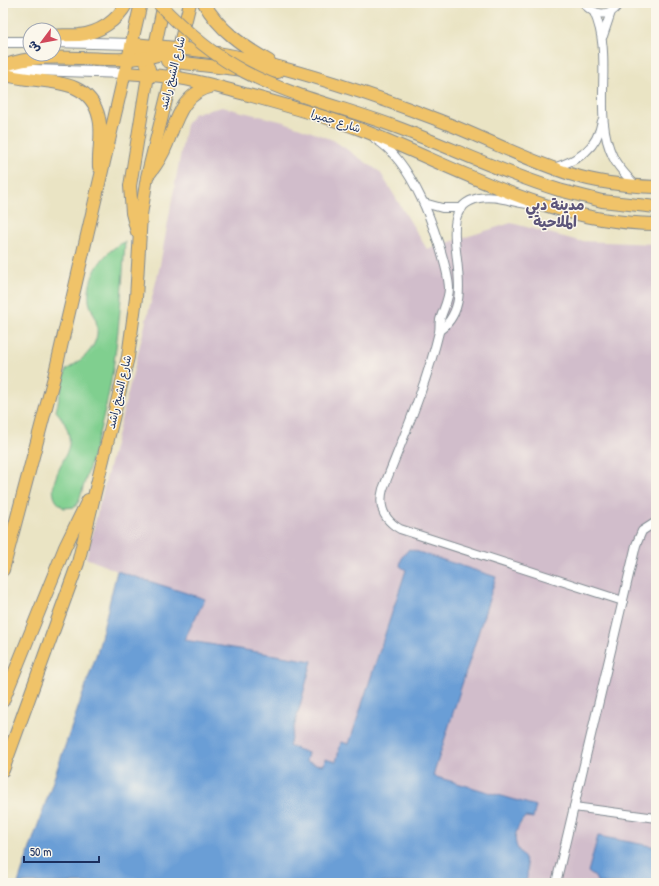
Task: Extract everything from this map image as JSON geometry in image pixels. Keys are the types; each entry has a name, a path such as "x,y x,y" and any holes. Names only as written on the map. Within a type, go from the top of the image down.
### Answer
{"main road":[{"path":"62,35 81,34 97,30 117,17 127,3"},
{"path":"3,570 54,377 141,3"},
{"path":"158,3 182,28 213,52 246,72 299,95 372,118 516,176 559,190 602,201 656,207"},
{"path":"139,239 132,213 130,186 152,60 164,3"},
{"name":"شارع الشيخ راشد","path":"3,770 75,570 128,357 136,298 139,239 147,177 190,3"},
{"path":"204,3 214,19 229,34 259,55 290,71"},
{"path":"132,44 152,60"},
{"name":"شارع جميرا","path":"125,73 178,48 233,56 290,71 373,96 422,114 553,168 587,179 636,186 656,187"},
{"path":"3,66 19,61 45,58 128,59 176,61 259,72 290,71"},
{"name":"شارع جميرا","path":"152,60 171,77 215,86 282,104 361,129 523,199 609,220 656,224"},
{"path":"3,74 21,79 69,84 87,96 95,106 100,118 99,155 101,178"},
{"path":"147,177 161,156 182,106 198,91 215,86"},
{"path":"3,701 65,547 98,480"}],"street":[{"path":"584,3 594,12 600,30 602,43 603,114 608,142 613,157 636,186"},
{"path":"594,12 606,14 611,12 620,4"},
{"path":"602,43 606,24 611,12"},
{"path":"3,42 22,42"},
{"path":"62,42 132,44"},
{"name":"شارع جميرا","path":"3,69 125,73"},
{"path":"553,168 572,161 590,148 598,138 603,114"},
{"path":"361,129 381,143 400,163 413,182 424,203 448,284 448,296 440,320 440,330 423,385 382,489 381,505 387,519 400,528 623,601"},
{"path":"440,330 452,316 459,294 460,272 453,229 456,218 462,208 470,202 485,197 528,205 547,205"},
{"path":"424,203 442,208 462,208"},
{"path":"556,883 638,538 648,526 656,522"},
{"path":"574,807 656,818"}],"shaded area":[{"path":"222,107 284,122 333,140 380,172 427,249 511,223 579,241 656,244 656,847 598,836 595,877 598,883 526,883 528,871 524,858 517,848 515,840 517,830 525,817 453,783 433,776 496,577 400,566 406,569 349,744 341,743 336,762 325,759 325,765 314,764 306,761 308,753 289,746 312,661 183,640 204,599 117,571 86,558 159,270 186,125 193,114"}],"green space":[{"path":"125,242 116,346 105,411 79,501 75,507 64,508 57,502 54,494 54,486 67,453 69,436 62,418 56,411 66,370 85,356 94,344 96,337 96,321 89,301 90,283 98,266 104,258 110,251"}],"water":[{"path":"409,549 496,577 433,776 536,806 533,818 525,817 515,836 516,845 524,857 526,864 526,883 18,883 98,650 117,571 205,599 184,640 312,661 289,746 308,753 306,761 324,765 325,759 336,762 341,742 349,744 406,570 400,566 402,557"},
{"path":"598,836 656,847 656,883 598,883 595,877 588,872"}],"district":[{"name":"مدينة دبي الملاحية","path":"555,214"}]}
